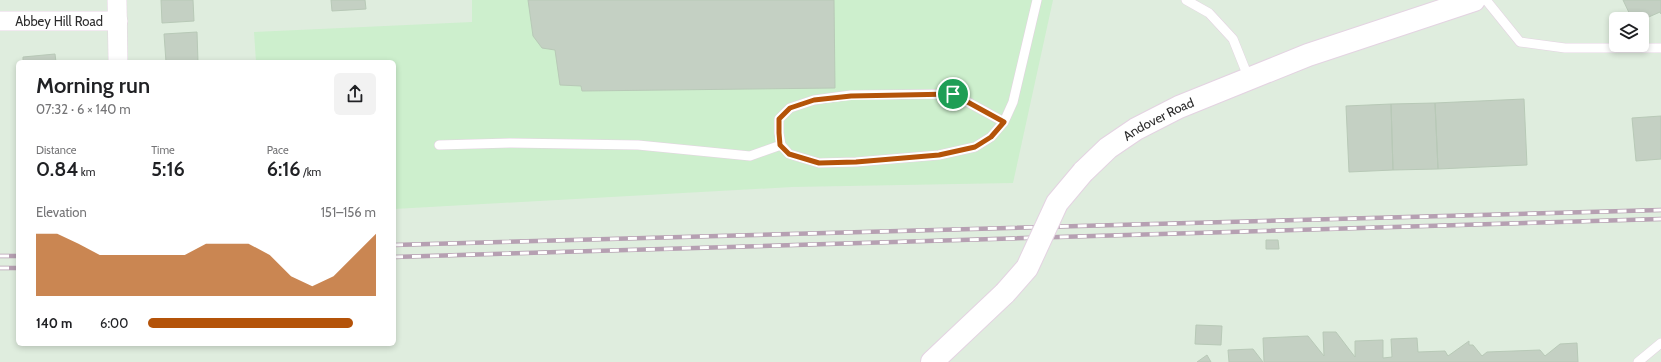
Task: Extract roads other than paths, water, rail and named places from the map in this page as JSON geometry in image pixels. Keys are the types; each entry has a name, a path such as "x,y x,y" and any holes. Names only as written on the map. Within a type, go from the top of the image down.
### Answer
{"main road":[{"name":"Andover Road","path":"932,362 1005,293 1027,268 1057,203 1083,172 1108,148 1136,129 1179,107 1308,54 1474,0"}],"street":[{"name":"Abbey Hill Road","path":"117,0 118,60"},
{"name":"Abbey Hill Road","path":"0,21 118,21"}],"lane":[{"path":"1004,122 953,94 851,96 814,100 790,108 779,119 779,133 780,145 789,154 819,163 856,162 939,155 975,147 991,137 1004,122 1013,102 1037,0"},
{"path":"1186,0 1209,13 1234,39 1249,79"},
{"path":"1486,0 1520,42 1565,48 1661,48"},
{"path":"439,145 638,145 750,156 780,145"},
{"path":"1638,362 1661,343"}],"railway":[{"path":"396,245 1661,210"},
{"path":"396,257 1661,219"},
{"path":"0,256 16,256"},
{"path":"0,268 16,268"}]}
